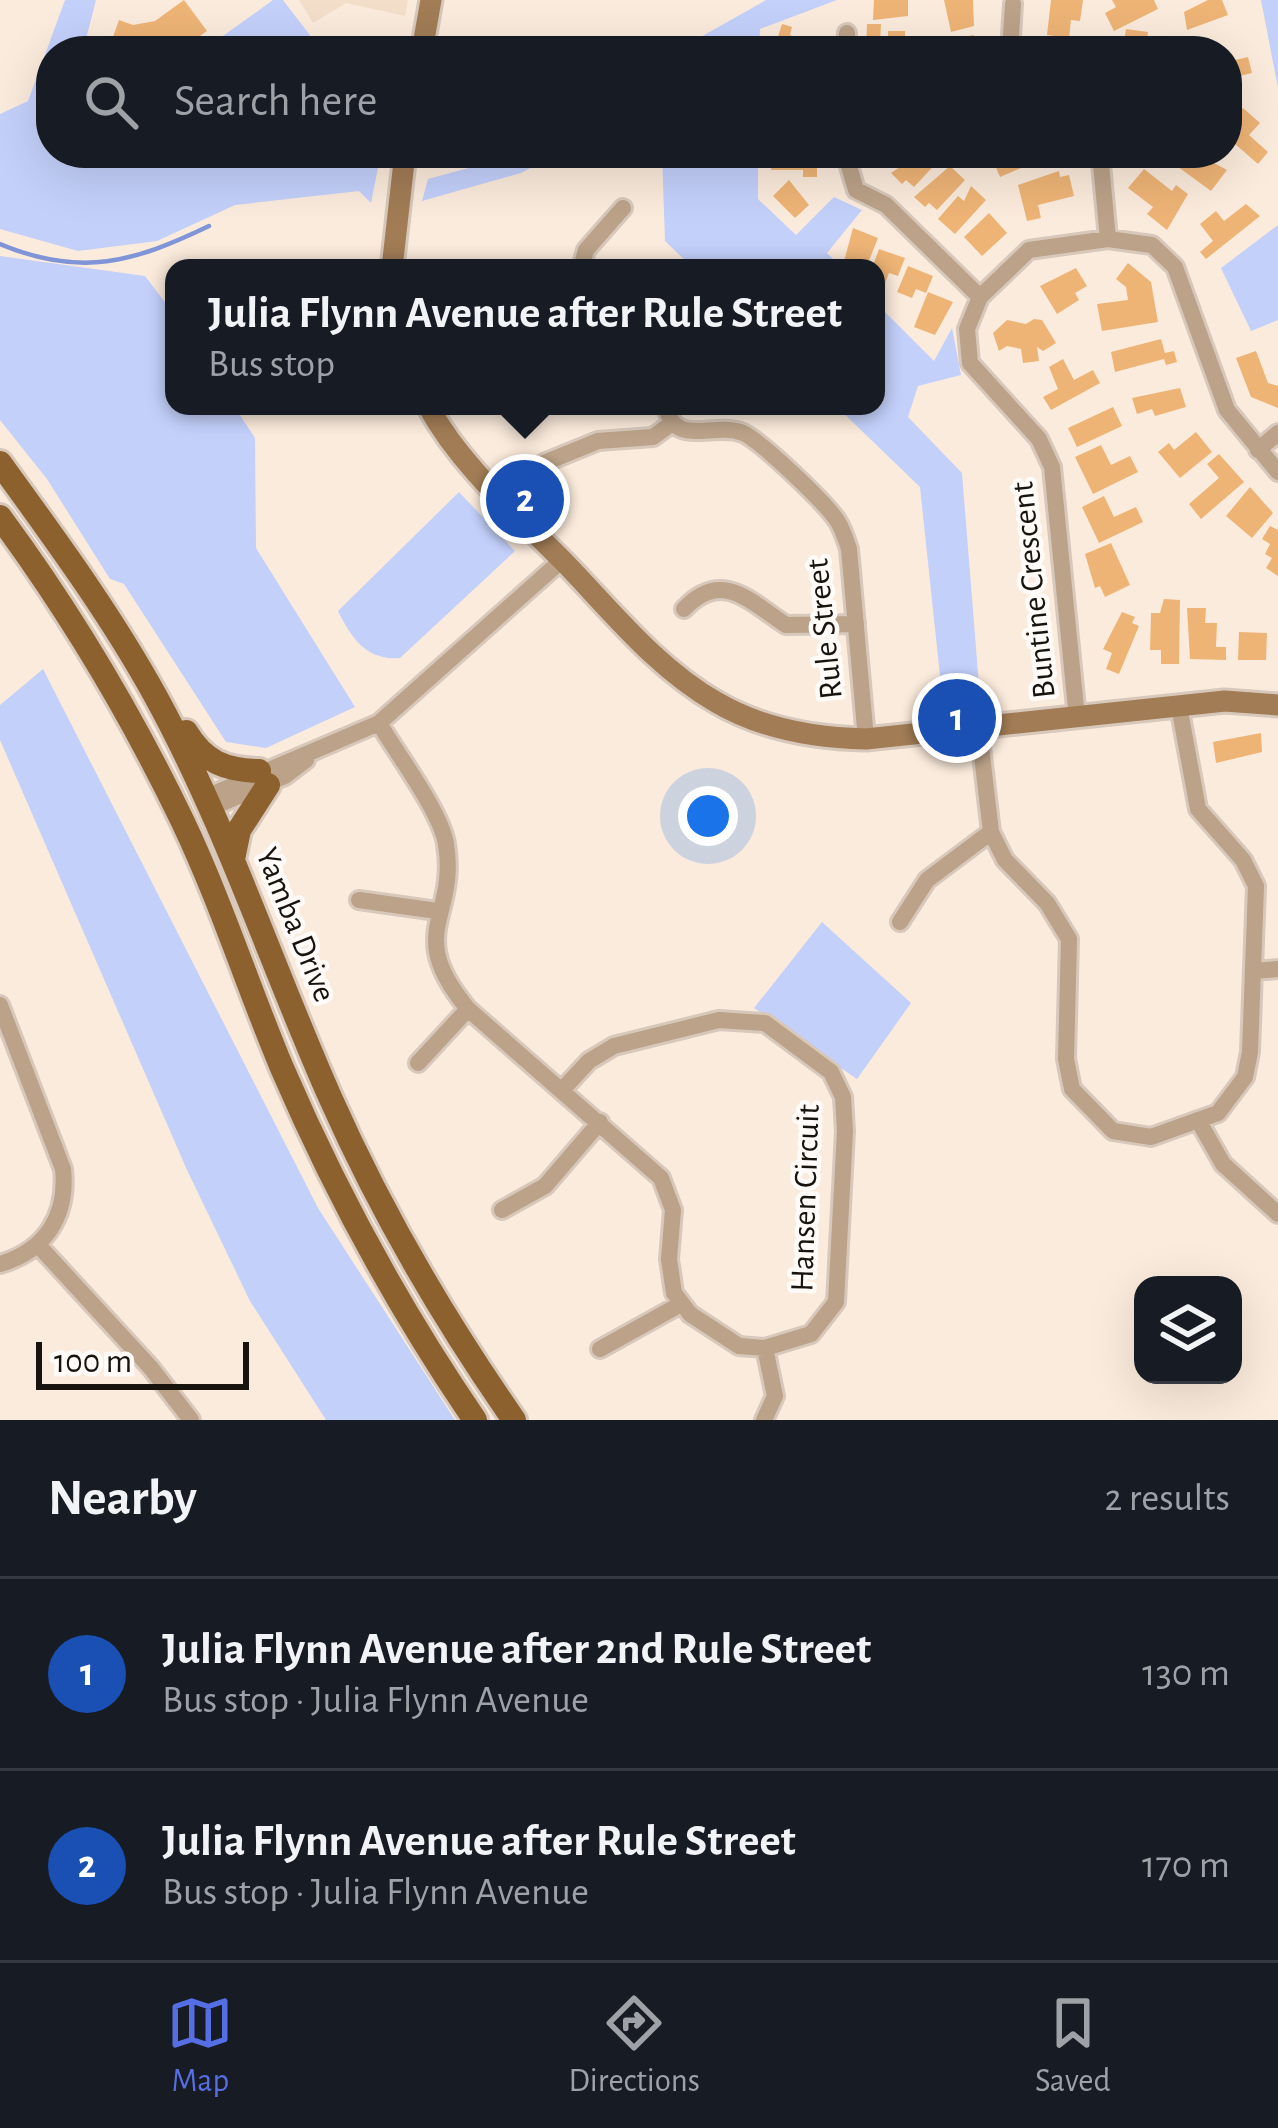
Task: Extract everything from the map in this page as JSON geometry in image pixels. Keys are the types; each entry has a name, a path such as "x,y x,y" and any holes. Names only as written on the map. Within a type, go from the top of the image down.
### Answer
{"main road":[{"name":"Yamba Drive","path":"0,463 98,600 157,699 233,859 361,1163 420,1274 514,1420"},
{"name":"Yamba Drive","path":"0,517 82,639 180,817 280,1062 342,1196 400,1301 475,1420"},
{"path":"157,699 207,759 263,778 239,830 233,859"},
{"path":"180,817 208,803"}],"street":[{"path":"424,36 430,0"},
{"path":"1011,36 1013,4"},
{"path":"392,259 403,168"},
{"path":"849,168 856,190 886,205 980,297 1029,250 1108,238 1152,245 1175,267 1227,410 1278,472"},
{"path":"1101,168 1108,238"},
{"path":"584,259 622,208"},
{"name":"Buntine Crescent","path":"980,297 967,329 970,363 1040,439 1052,467 1077,718"},
{"path":"434,415 457,450 663,664 718,704 795,730 866,739 1225,700 1278,706"},
{"path":"544,463 598,441 653,437 669,415"},
{"name":"Rule Street","path":"669,415 682,432 728,430 749,437 837,520 849,548 866,739"},
{"path":"1258,450 1278,433"},
{"path":"208,803 383,720 496,616 501,604 558,556"},
{"path":"684,609 711,591 733,589 752,596 786,626 856,624"},
{"path":"979,730 991,832 1005,860 1047,903 1069,939 1066,1059 1072,1089 1113,1131 1150,1137 1198,1120 1230,1102 1245,1077 1254,971 1256,886 1243,860 1198,808 1179,706"},
{"path":"383,720 446,838 448,862 437,911 437,965 467,1010 661,1178 673,1210 669,1259 681,1304 739,1346 765,1348 775,1396 764,1420"},
{"path":"900,922 927,880 991,832"},
{"path":"359,900 437,911"},
{"path":"1254,971 1278,969"},
{"path":"0,1005 63,1169 62,1210 39,1246 0,1264"},
{"path":"418,1064 467,1010"},
{"name":"Hansen Circuit","path":"563,1089 589,1061 614,1046 735,1019 765,1023 831,1072 843,1096 845,1131 836,1302 822,1326 765,1348"},
{"path":"1198,1120 1223,1164 1278,1214"},
{"path":"502,1210 545,1186 600,1122"},
{"path":"39,1246 151,1368 191,1420"},
{"path":"600,1348 681,1304"}],"shaded area":[{"path":"65,0 96,0 87,36 52,36"},
{"path":"273,0 283,0 311,36 223,36"},
{"path":"299,0 408,0 405,16 346,3 313,23"},
{"path":"766,0 837,0 760,29 760,36 702,36"},
{"path":"1261,0 1278,0 1278,88"},
{"path":"36,79 36,168 378,168 371,203 359,191 235,205 157,241 78,251 0,229 0,114 28,101"},
{"path":"469,168 530,168 422,201 428,179"},
{"path":"663,168 758,168 758,199 796,235 834,197 862,210 827,253 833,259 684,259 665,241"},
{"path":"1278,225 1278,320 1251,331 1221,268"},
{"path":"0,256 145,276 165,302 165,415 240,415 255,438 256,548 355,707 266,748 226,742 124,584 110,579 47,479 0,420"},
{"path":"885,312 934,361 952,328 961,375 918,386 908,417 962,473 980,698 943,704 920,487 845,415 885,415"},
{"path":"459,492 515,551 400,658 369,652 338,611"},
{"path":"43,669 318,1208 455,1420 326,1420 250,1301 187,1170 0,740 0,705"},
{"path":"822,922 911,1003 857,1079 754,1008"}],"building":[{"path":"184,0 207,31 200,36 113,36 119,20 133,25 155,21"},
{"path":"874,0 908,0 908,16 873,20"},
{"path":"944,0 973,0 974,26 951,32"},
{"path":"1051,0 1083,0 1080,21 1071,20 1069,36 1047,35"},
{"path":"1112,0 1154,0 1158,9 1114,31 1105,13 1116,7"},
{"path":"1208,0 1222,0 1228,15 1187,30 1184,12"},
{"path":"782,24 792,27 793,36 778,36"},
{"path":"867,24 881,24 880,36 867,36"},
{"path":"1126,29 1148,32 1147,36 1125,36"},
{"path":"1248,57 1252,73 1242,75 1242,58"},
{"path":"1242,109 1260,123 1249,135 1268,152 1258,164 1242,150"},
{"path":"817,168 817,177 803,177 803,170 771,170"},
{"path":"898,168 932,168 914,187 906,180 902,184 891,173"},
{"path":"948,168 965,180 937,210 914,197"},
{"path":"996,168 1021,168 1000,177"},
{"path":"1180,168 1227,170 1211,191"},
{"path":"1144,169 1172,191 1176,185 1188,194 1167,230 1147,214 1153,207 1128,188"},
{"path":"1059,171 1060,177 1069,175 1074,196 1038,205 1041,218 1027,221 1018,185"},
{"path":"789,180 809,205 795,218 773,196"},
{"path":"971,186 986,200 955,234 938,219 958,196 964,201"},
{"path":"1246,204 1260,216 1206,259 1200,252 1213,241 1200,224 1216,211 1224,221"},
{"path":"989,213 1007,233 982,256 964,237"},
{"path":"853,228 878,238 870,259 845,259"},
{"path":"879,249 905,258 898,276 889,273 885,283 885,259 875,259"},
{"path":"1128,263 1151,282 1158,322 1102,331 1097,304 1128,300 1126,287 1116,279"},
{"path":"908,266 933,276 926,293 916,289 912,298 897,292"},
{"path":"1076,268 1087,286 1075,293 1079,300 1057,314 1040,286"},
{"path":"928,292 953,302 935,335 914,327"},
{"path":"1007,320 1026,324 1042,320 1056,343 1043,351 1037,347 1039,361 1023,363 1021,349 1007,346 999,351 993,333"},
{"path":"1161,339 1165,353 1174,351 1177,362 1166,365 1164,359 1115,372 1111,352"},
{"path":"1256,351 1268,383 1278,386 1278,408 1251,397 1236,358"},
{"path":"1063,359 1074,380 1093,370 1100,383 1051,410 1043,397 1058,389 1049,367"},
{"path":"1180,388 1186,407 1155,416 1152,409 1137,414 1132,398"},
{"path":"1113,407 1122,426 1077,447 1068,428"},
{"path":"1196,432 1212,452 1180,478 1158,452 1169,443 1174,450"},
{"path":"1101,445 1111,465 1130,456 1138,472 1093,494 1075,457"},
{"path":"1219,454 1244,482 1201,519 1189,504 1219,478 1207,464"},
{"path":"1250,487 1273,513 1252,538 1226,516"},
{"path":"1104,496 1114,517 1136,507 1143,522 1099,543 1082,507"},
{"path":"1270,526 1278,530 1278,576 1266,568 1272,558 1265,554 1270,544 1262,539"},
{"path":"1111,543 1130,585 1105,597 1100,586 1095,588 1085,554"},
{"path":"1164,599 1180,600 1179,664 1161,664 1161,650 1150,650 1151,613 1160,613"},
{"path":"1187,608 1206,608 1205,623 1217,623 1216,647 1226,647 1226,660 1190,659"},
{"path":"1122,612 1135,617 1132,623 1139,626 1119,674 1106,669 1112,653 1103,649"},
{"path":"1239,632 1267,633 1266,660 1238,660"},
{"path":"1261,733 1262,752 1216,763 1213,742"}],"waterway":[{"path":"0,244 56,261 107,261 156,249 209,226"}],"place":[{"name":"Julia Flynn Avenue after Rule Street","path":"525,499"},
{"name":"Julia Flynn Avenue after 2nd Rule Street","path":"957,718"}]}
